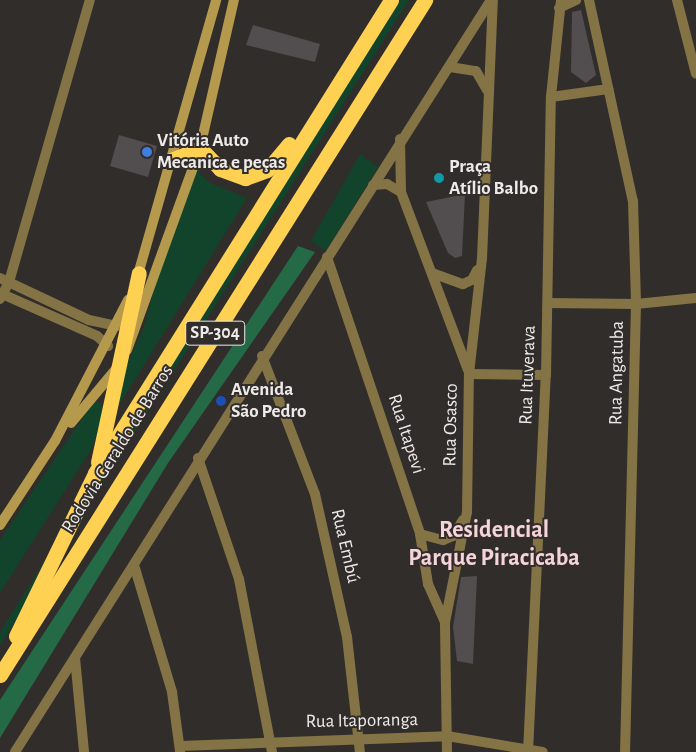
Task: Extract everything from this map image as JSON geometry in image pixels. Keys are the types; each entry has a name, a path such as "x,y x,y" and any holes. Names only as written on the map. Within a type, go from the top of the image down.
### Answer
{"highway":[{"name":"Rodovia Geraldo de Barros","path":"3,670 19,627 95,473 391,0"},
{"name":"Rodovia Geraldo de Barros","path":"3,670 425,0"},
{"path":"171,160 200,148 220,169 245,178 258,176 281,155 321,95 345,72"},
{"path":"95,473 115,371 139,273"}],"street":[{"path":"90,0 4,280 1,296 97,336 108,346"},
{"path":"0,525 56,441 108,346 139,273 216,0"},
{"path":"56,441 115,371 131,344 200,148 234,0"},
{"path":"15,752 400,138 450,67 492,0"},
{"name":"Rua Osasco","path":"447,752 445,622 468,512 469,374 482,259 492,0"},
{"path":"560,4 578,0 591,5"},
{"path":"678,0 696,74"},
{"name":"Rua Ituverava","path":"528,751 546,375 552,97 560,4"},
{"name":"Rua Angatuba","path":"591,5 633,201 636,304 625,752"},
{"name":"Rua Osasco","path":"450,67 481,75 489,96"},
{"path":"552,97 608,89"},
{"path":"400,138 401,192 469,374 546,375"},
{"path":"372,185 387,184 401,192"},
{"name":"Rua Itapevi","path":"327,257 420,534 428,584 445,622"},
{"path":"432,273 463,284 472,280 482,259"},
{"path":"4,280 89,320 117,326"},
{"path":"548,303 636,304 696,298"},
{"name":"Rua Embú","path":"262,356 315,494 346,637 360,738 360,752"},
{"path":"198,458 239,579 273,740 272,752"},
{"path":"420,534 443,540 453,536 468,512"},
{"path":"134,565 172,692 180,749"},
{"path":"75,658 84,752"},
{"name":"Rua Itaporanga","path":"180,749 273,740 447,736 543,752"}],"green space":[{"path":"400,0 409,0 0,645 0,632"},
{"path":"360,154 378,167 326,251 311,241"},
{"path":"196,170 210,183 247,198 118,407 123,373 144,327 161,263"},
{"path":"298,246 315,252 168,463 0,738 0,700"},
{"path":"94,401 101,403 103,414 92,448 0,593 0,540"}],"building":[{"path":"581,10 596,75 586,83 571,72 572,12"},
{"path":"253,25 320,44 315,62 246,45"},
{"path":"119,135 157,146 148,177 110,166"},
{"path":"465,194 462,256 455,258 448,253 426,202"},
{"path":"477,576 473,664 457,661 453,627 461,577"}],"place":[{"name":"Vitória Auto Mecanica e peças","path":"147,152"},
{"name":"Praça Atílio Balbo","path":"439,178"},
{"name":"Avenida São Pedro","path":"221,401"}],"district":[{"name":"Residencial Parque Piracicaba","path":"494,545"}]}
